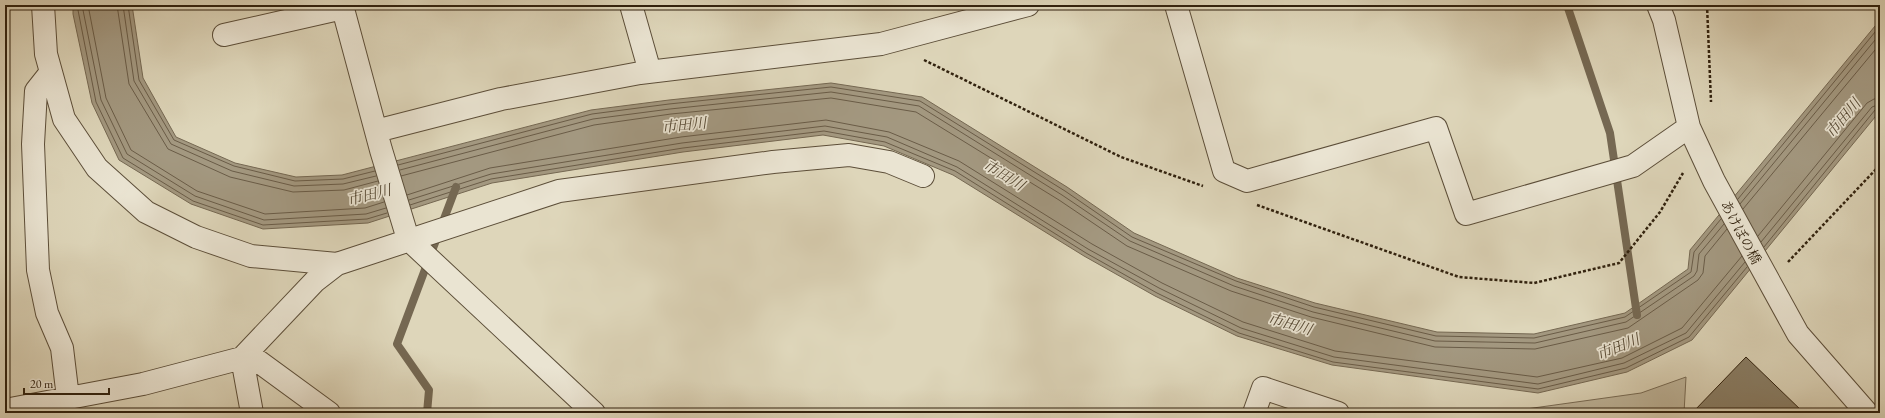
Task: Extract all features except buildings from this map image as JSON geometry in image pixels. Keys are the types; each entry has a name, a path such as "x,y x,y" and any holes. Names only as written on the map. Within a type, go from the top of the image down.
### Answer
{"street":[{"path":"43,5 46,54 64,119 97,168 146,212 196,237 251,256 337,264"},
{"path":"631,5 650,72"},
{"path":"379,140 501,99 650,72 881,44 1028,5"},
{"path":"1176,5 1224,170 1248,181 1436,128 1466,214 1633,166 1689,127"},
{"name":"あけぼの橋","path":"1658,5 1664,20 1689,127 1714,181 1798,334 1867,413"},
{"path":"224,35 342,6 408,239 594,413"},
{"path":"51,72 36,91 33,144 38,270 47,313 62,348 68,398"},
{"path":"5,410 143,384 244,356 315,281 337,264 408,239 559,191 772,162 850,155 889,162 923,176"},
{"path":"244,356 252,413"},
{"path":"244,356 329,413"},
{"path":"1254,413 1263,388 1338,413"}],"path":[{"path":"1707,5 1712,99 1710,106"},
{"path":"1769,283 1880,165"}],"shaded area":[{"path":"1686,377 1684,413 1446,413 1473,410 1519,410 1641,393"}],"water":[{"name":"市田川","path":"73,5 132,5 143,78 176,137 235,163 296,177 342,175 591,110 669,100 831,83 922,97 1067,187 1134,233 1237,278 1315,303 1437,332 1534,334 1625,313 1688,269 1690,250 1880,20 1880,111 1692,340 1627,372 1538,393 1332,365 1237,336 1155,296 1084,256 953,175 884,146 823,135 683,152 492,183 368,223 263,229 191,204 119,160 92,103 73,14"}],"waterway":[{"path":"1567,5 1610,133 1637,315"},
{"path":"427,413 429,390 397,344 456,187"}]}
